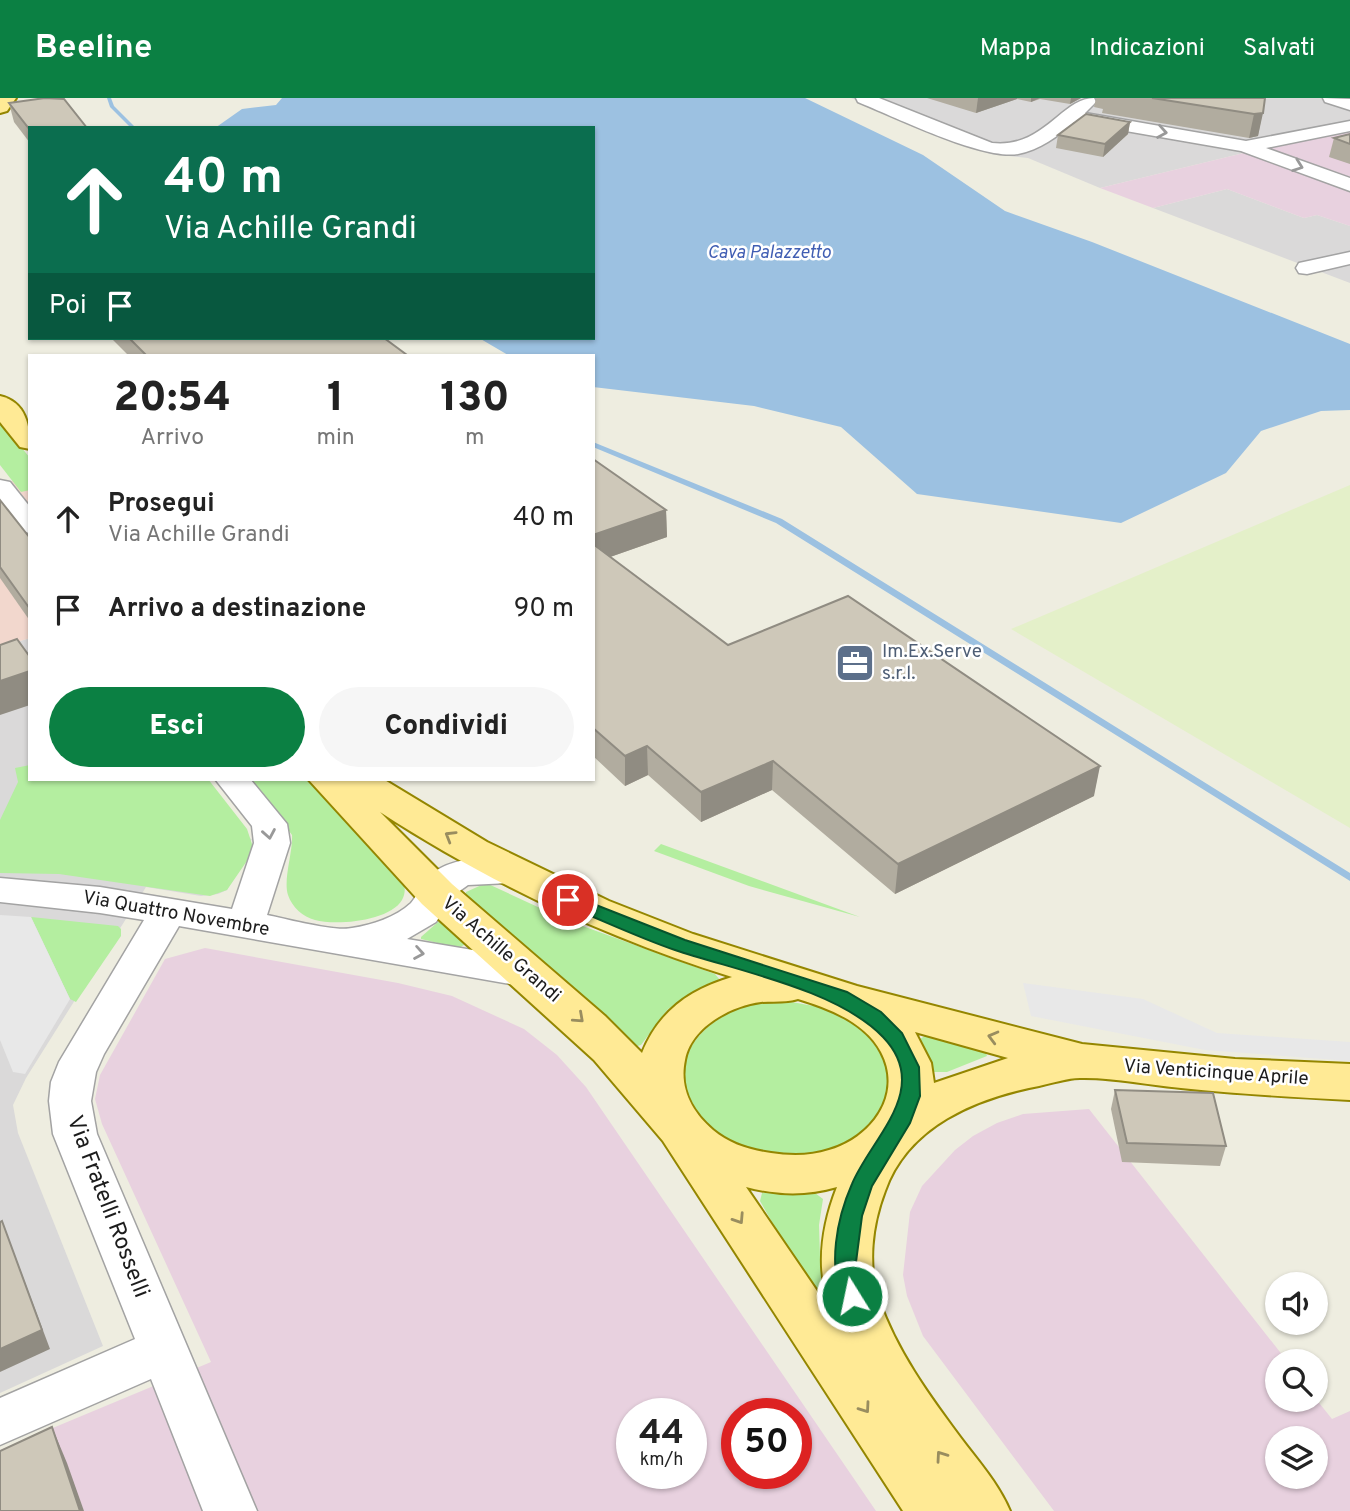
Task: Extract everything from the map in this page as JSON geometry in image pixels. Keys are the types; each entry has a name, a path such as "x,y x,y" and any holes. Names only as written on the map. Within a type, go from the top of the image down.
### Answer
{"main road":[{"path":"0,404 28,439"},
{"name":"Via Achille Grandi","path":"329,781 437,893 611,1049 695,1143 724,1160 752,1170 788,1175 823,1172 847,1165 876,1149 896,1129 907,1108 911,1089 909,1067 902,1049 875,1017 855,1004 825,992 678,944 568,900 509,870 361,781"},
{"name":"Via Achille Grandi","path":"675,1121 663,1099 659,1069 668,1041 687,1017 715,999 744,989 781,985 825,992"},
{"name":"Via Venticinque Aprile","path":"825,992 1082,1061 1235,1076 1350,1082"},
{"name":"Via Venticinque Aprile","path":"896,1129 928,1108 982,1083 1039,1067 1082,1061"},
{"path":"675,1121 839,1369 937,1511"},
{"path":"896,1129 862,1184 851,1216 846,1262 852,1296 877,1353 906,1407 981,1511"}],"street":[{"path":"864,98 989,148 1016,150 1031,146 1093,98"},
{"path":"1331,98 1350,105"},
{"path":"1070,116 1245,146 1350,185"},
{"path":"1245,146 1350,126"},
{"path":"1307,268 1350,258"},
{"path":"234,781 269,824 272,843 270,857 245,926"},
{"name":"Via Quattro Novembre","path":"351,941 404,925 429,906 444,884 484,871 509,870"},
{"name":"Via Quattro Novembre","path":"0,890 89,898 527,973"},
{"name":"Via Fratelli Rosselli","path":"167,913 75,1070 68,1108 75,1134 230,1511"},
{"path":"0,1422 163,1350"}],"shaded area":[{"path":"851,98 1325,98 1350,107 1350,124 1100,188 1028,158 990,154"},
{"path":"1350,128 1350,182 1256,147"},
{"path":"1252,151 1350,187 1350,226 1317,215 1304,218 1227,189 1153,208 1100,188"},
{"path":"1227,189 1304,218 1317,215 1350,226 1350,283 1153,208"},
{"path":"28,477 28,639 0,647 0,484"},
{"path":"28,639 28,781 37,781 252,839 227,890 201,896 146,887 26,1078 13,1105 18,1133 103,1346 0,1393 0,647"},
{"path":"0,915 31,917 70,999 25,1074 13,1072 0,1040"},
{"path":"205,948 398,983 452,996 524,1029 557,1055 586,1087 799,1398 721,1398 721,1489 812,1489 812,1417 876,1511 0,1511 0,1450 211,1362 102,1124 95,1099 100,1075 165,959"},
{"path":"1023,983 1143,999 1217,1033 1350,1042 1350,1061 1205,1050 1031,1016"},
{"path":"1089,1109 1278,1349 1265,1349 1265,1412 1326,1412 1332,1419 1350,1411 1350,1511 1054,1511 923,1336 907,1296 903,1275 910,1212 922,1186 955,1150 997,1123 1023,1114"}],"green space":[{"path":"0,421 28,456 28,490 21,492 0,465"},
{"path":"1350,485 1350,828 1011,629"},
{"path":"28,765 28,781 210,781 247,829 253,847 251,855 227,890 210,896 59,874 0,873 0,820 18,782 15,768"},
{"path":"252,781 310,781 402,874 404,897 396,907 375,917 349,922 311,919 292,904 288,895 287,874 292,835"},
{"path":"661,844 860,917 749,886 654,851"},
{"path":"486,883 566,920 715,974 720,980 668,1009 641,1045 634,1047 466,897 466,892"},
{"path":"31,917 118,926 121,929 121,936 76,1002 70,999"},
{"path":"438,922 444,922 467,943 459,948 421,939"},
{"path":"791,1002 818,1007 853,1023 877,1048 889,1079 888,1096 881,1113 872,1126 859,1137 829,1151 795,1157 763,1154 742,1147 706,1125 688,1097 684,1068 695,1041 717,1020 759,1003"},
{"path":"928,1034 984,1048 987,1056 947,1072 934,1072 920,1039"},
{"path":"762,1193 815,1193 823,1199 819,1225 820,1256 847,1354 760,1201"}],"water":[{"name":"Cava Palazzetto","path":"282,98 805,98 923,155 1005,211 1092,242 1350,344 1350,410 1321,411 1261,431 1226,473 1121,523 917,494 841,427 754,406 595,387 595,354 506,354 482,340 595,340 595,126 218,126 242,109 276,105"}],"building":[{"path":"45,98 64,99 85,126 28,127 9,103"},
{"path":"1152,98 1265,98 1263,113 1254,114"},
{"path":"1086,114 1130,122 1105,144 1058,135"},
{"path":"1350,134 1350,144 1334,138"},
{"path":"131,340 387,340 406,354 145,354"},
{"path":"595,460 666,510 595,534"},
{"path":"0,500 28,535 28,606 0,567"},
{"path":"595,545 728,645 848,596 1100,766 898,864 773,761 701,792 647,746 625,756 595,730"},
{"path":"17,639 28,654 28,672 0,681 0,645"},
{"path":"1115,1090 1213,1093 1226,1146 1127,1143"},
{"path":"2,1221 42,1330 0,1349 0,1222"},
{"path":"52,1427 80,1511 0,1511 0,1451"}],"waterway":[{"path":"109,98 112,106 132,126"},
{"path":"595,445 779,521 1350,878"}],"place":[{"name":"Im.Ex.Serve s.r.l.","path":"855,663"}],"route":[{"path":"568,900 678,944 841,997 862,1007 895,1037 909,1067 911,1096 898,1126 862,1184 851,1216 846,1262 852,1296"}]}
